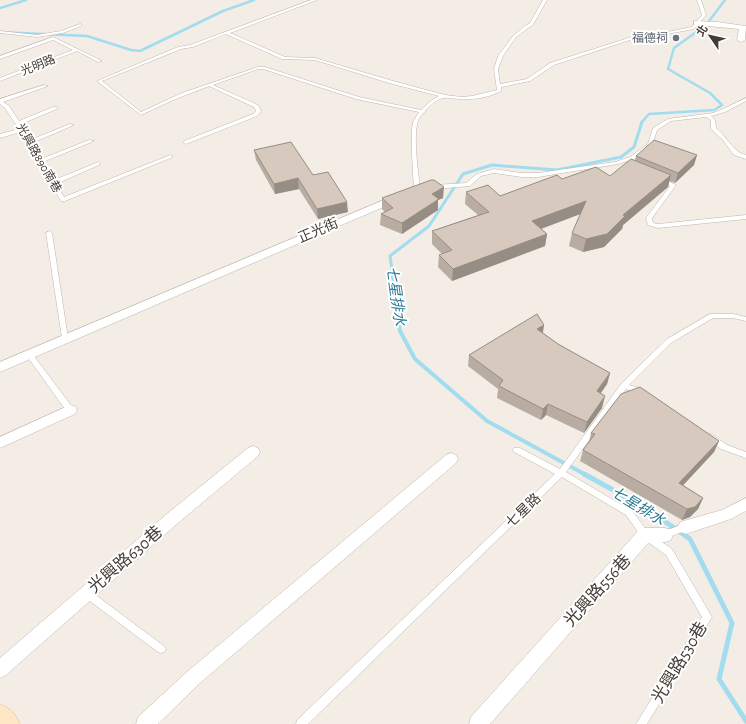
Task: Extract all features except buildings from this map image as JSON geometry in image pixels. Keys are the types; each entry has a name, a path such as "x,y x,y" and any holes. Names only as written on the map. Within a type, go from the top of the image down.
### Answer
{"main road":[{"path":"0,718 6,724"}],"street":[{"path":"697,23 744,28 741,40"},
{"name":"正光街","path":"0,366 389,200 417,190"},
{"path":"0,443 70,410"},
{"name":"光興路630巷","path":"0,669 86,593 252,452"},
{"path":"145,724 194,677 451,459"},
{"path":"686,527 726,515 746,504"},
{"path":"645,535 665,535"},
{"name":"光興路556巷","path":"478,724 645,535"}],"lane":[{"path":"316,0 191,46 180,48 99,81 141,114 156,106 258,68 263,68 358,98 423,112"},
{"path":"227,33 284,58 315,59 391,82 445,96 461,98 482,96 499,91 496,71 497,63 510,42 525,26 532,24 545,0"},
{"path":"498,86 528,80 552,64 645,34 662,34 693,28 704,15 699,0"},
{"name":"光明路","path":"0,32 37,36 62,32 80,25"},
{"name":"光明路","path":"0,58 53,38 100,61"},
{"name":"光明路","path":"0,80 76,50"},
{"path":"186,142 254,115 259,111 256,106 210,85"},
{"path":"1,103 46,86"},
{"path":"445,96 429,103 423,112 418,116 415,123 417,190 434,187 468,185 479,175 494,171 522,176 538,176 616,163 632,158 650,145 656,129 670,120 707,115 723,111 746,99"},
{"name":"光興路890南巷","path":"1,103 7,108 18,123 63,200 170,156"},
{"path":"18,123 55,108"},
{"path":"707,115 713,120 713,128 728,143 731,149 739,156 746,157"},
{"path":"29,142 72,125"},
{"path":"0,136 22,130"},
{"path":"40,161 91,141"},
{"path":"616,163 623,166"},
{"path":"53,183 98,164"},
{"path":"652,177 673,185 649,218 650,224 658,226 746,217"},
{"path":"49,233 65,338"},
{"name":"七星路","path":"301,724 561,472 624,386 669,341 712,316 733,316 746,319"},
{"path":"29,354 70,410"},
{"path":"624,386 646,393"},
{"path":"705,434 724,447 746,455"},
{"name":"光興路530巷","path":"517,450 561,472 629,513 645,535 669,552 707,617 641,724"},
{"path":"665,535 686,527"},
{"path":"86,593 161,649"}],"waterway":[{"path":"0,8 26,0"},
{"path":"0,32 87,36 131,50 140,51 223,11 254,0"},
{"name":"七星排水","path":"641,123 649,114 714,110 722,105 710,93 668,69 674,48 706,25 725,0"},
{"name":"七星排水","path":"393,278 390,256 429,226 463,174 492,165 557,170 621,157 634,147 642,122"},
{"name":"七星排水","path":"393,277 400,331 415,359 487,421 586,475"},
{"name":"七星排水","path":"584,474 644,507 690,539 732,623 719,679 746,721"}],"place":[{"name":"福德祠","path":"676,38"}]}
